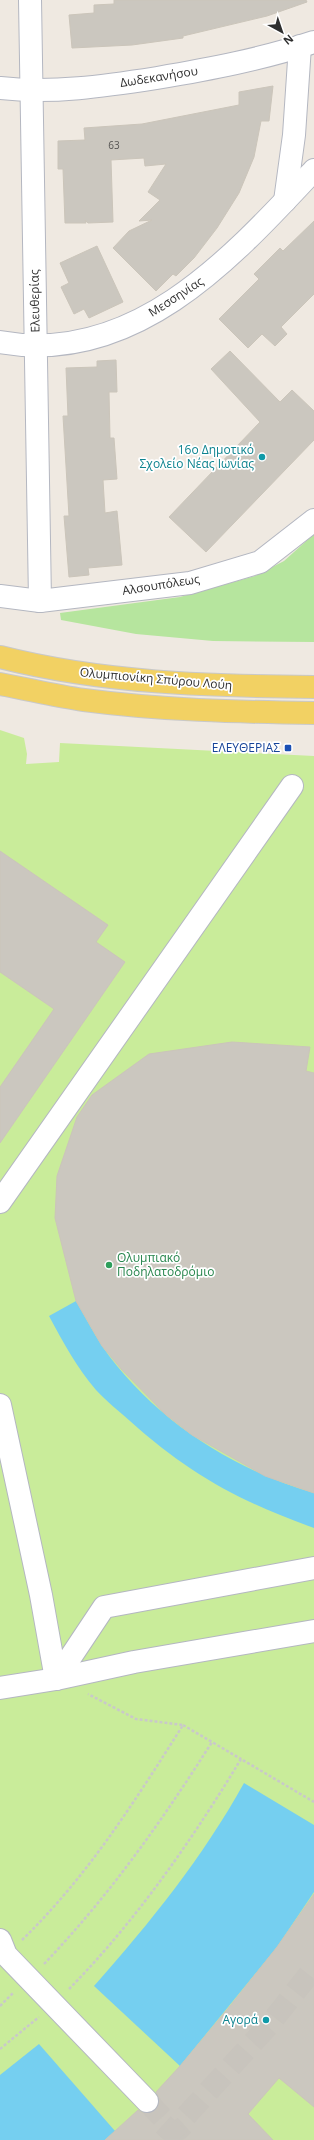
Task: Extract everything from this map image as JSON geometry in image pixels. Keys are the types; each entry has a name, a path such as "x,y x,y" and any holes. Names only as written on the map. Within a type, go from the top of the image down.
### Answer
{"main road":[{"name":"Ολυμπιονίκη Σπύρου Λούη","path":"0,657 78,672 139,679 215,685 314,687"},
{"path":"0,684 84,700 137,705 240,712 314,713"}],"street":[{"name":"Ελευθερίας","path":"30,0 40,601"},
{"name":"Δωδεκανήσου","path":"0,88 32,92 115,85 204,70 307,44"},
{"path":"285,201 307,44"},
{"name":"Μεσσηνίας","path":"0,342 36,345 63,345 100,337 163,308 195,286 220,266 314,170"},
{"name":"Αλσουπόλεως","path":"0,596 40,601 190,583 260,562 314,520"},
{"path":"0,1202 292,786"},
{"path":"0,1405 41,1595 56,1678"},
{"path":"56,1678 104,1607 314,1568"},
{"path":"0,1688 134,1662 314,1631"},
{"path":"2,1949 147,2101"}],"path":[{"path":"56,1678 136,1719 183,1725 314,1802"},
{"path":"2,1949 62,1898 87,1868 136,1799 183,1725"},
{"path":"0,2006 56,1951 132,1861 171,1807 212,1742"},
{"path":"0,2049 54,2003 101,1954 151,1892 190,1839 241,1759"}],"green space":[{"path":"314,534 314,642 213,641 136,634 61,620 60,613 180,597 255,576 284,561"},
{"path":"0,730 24,738 27,754 26,764 59,762 60,743 314,756 314,2140 0,2140"}],"water":[{"path":"76,1301 102,1346 122,1372 169,1418 196,1438 253,1470 283,1483 314,1493 314,1528 287,1518 238,1496 194,1471 152,1440 104,1398 89,1382 76,1364 49,1316"},
{"path":"244,1783 314,1825 314,1892 277,1947 180,2066 94,1986 175,1889 211,1837"},
{"path":"39,2044 115,2131 105,2140 0,2140 0,2075"}],"building":[{"path":"114,0 306,0 307,2 267,16 183,36 183,38 132,45 72,48 69,15 94,13 94,5 114,4"},
{"path":"273,86 269,121 261,121 254,157 239,193 217,228 194,258 176,276 173,274 156,291 113,248 129,231 152,220 139,221 160,200 148,192 166,164 145,166 144,158 111,160 113,222 88,223 85,220 86,223 65,223 63,169 58,169 58,141 85,140 84,128 142,124 239,105 239,92"},
{"path":"314,221 314,294 281,327 287,334 275,346 262,334 248,348 219,319 259,279 254,274 280,248 283,251"},
{"path":"97,246 123,302 89,318 84,309 74,314 61,287 69,283 60,263"},
{"name":"16ο Δημοτικό Σχολείο Νέας Ιωνίας","path":"230,351 280,402 292,390 314,411 314,440 206,552 169,517 260,422 211,369"},
{"path":"116,360 117,392 109,392 110,438 114,438 117,479 103,480 105,513 117,511 122,565 88,568 89,575 69,577 64,516 69,516 63,416 68,416 66,368 97,367 97,361"},
{"path":"0,851 108,925 96,942 125,962 0,1143 0,1087 54,1009 0,972"},
{"path":"232,1042 310,1047 306,1071 314,1073 314,1493 265,1476 192,1435 165,1414 122,1370 102,1346 76,1301 55,1218 57,1176 77,1117 92,1095 149,1054"},
{"name":"Αγορά","path":"314,1894 314,2107 279,2078 248,2114 273,2140 105,2140 138,2110 143,2113 150,2113 156,2110 159,2098 156,2092 180,2066 230,2006 277,1947"}],"tunnel":[{"path":"164,2140 269,2025 314,1968"},
{"path":"147,2101 183,2140"}],"place":[{"name":"16ο Δημοτικό Σχολείο Νέας Ιωνίας","path":"262,457"},
{"name":"ΕΛΕΥΘΕΡΙΑΣ","path":"288,748"},
{"name":"Ολυμπιακό Ποδηλατοδρόμιο","path":"109,1265"},
{"name":"Αγορά","path":"266,2020"}]}
